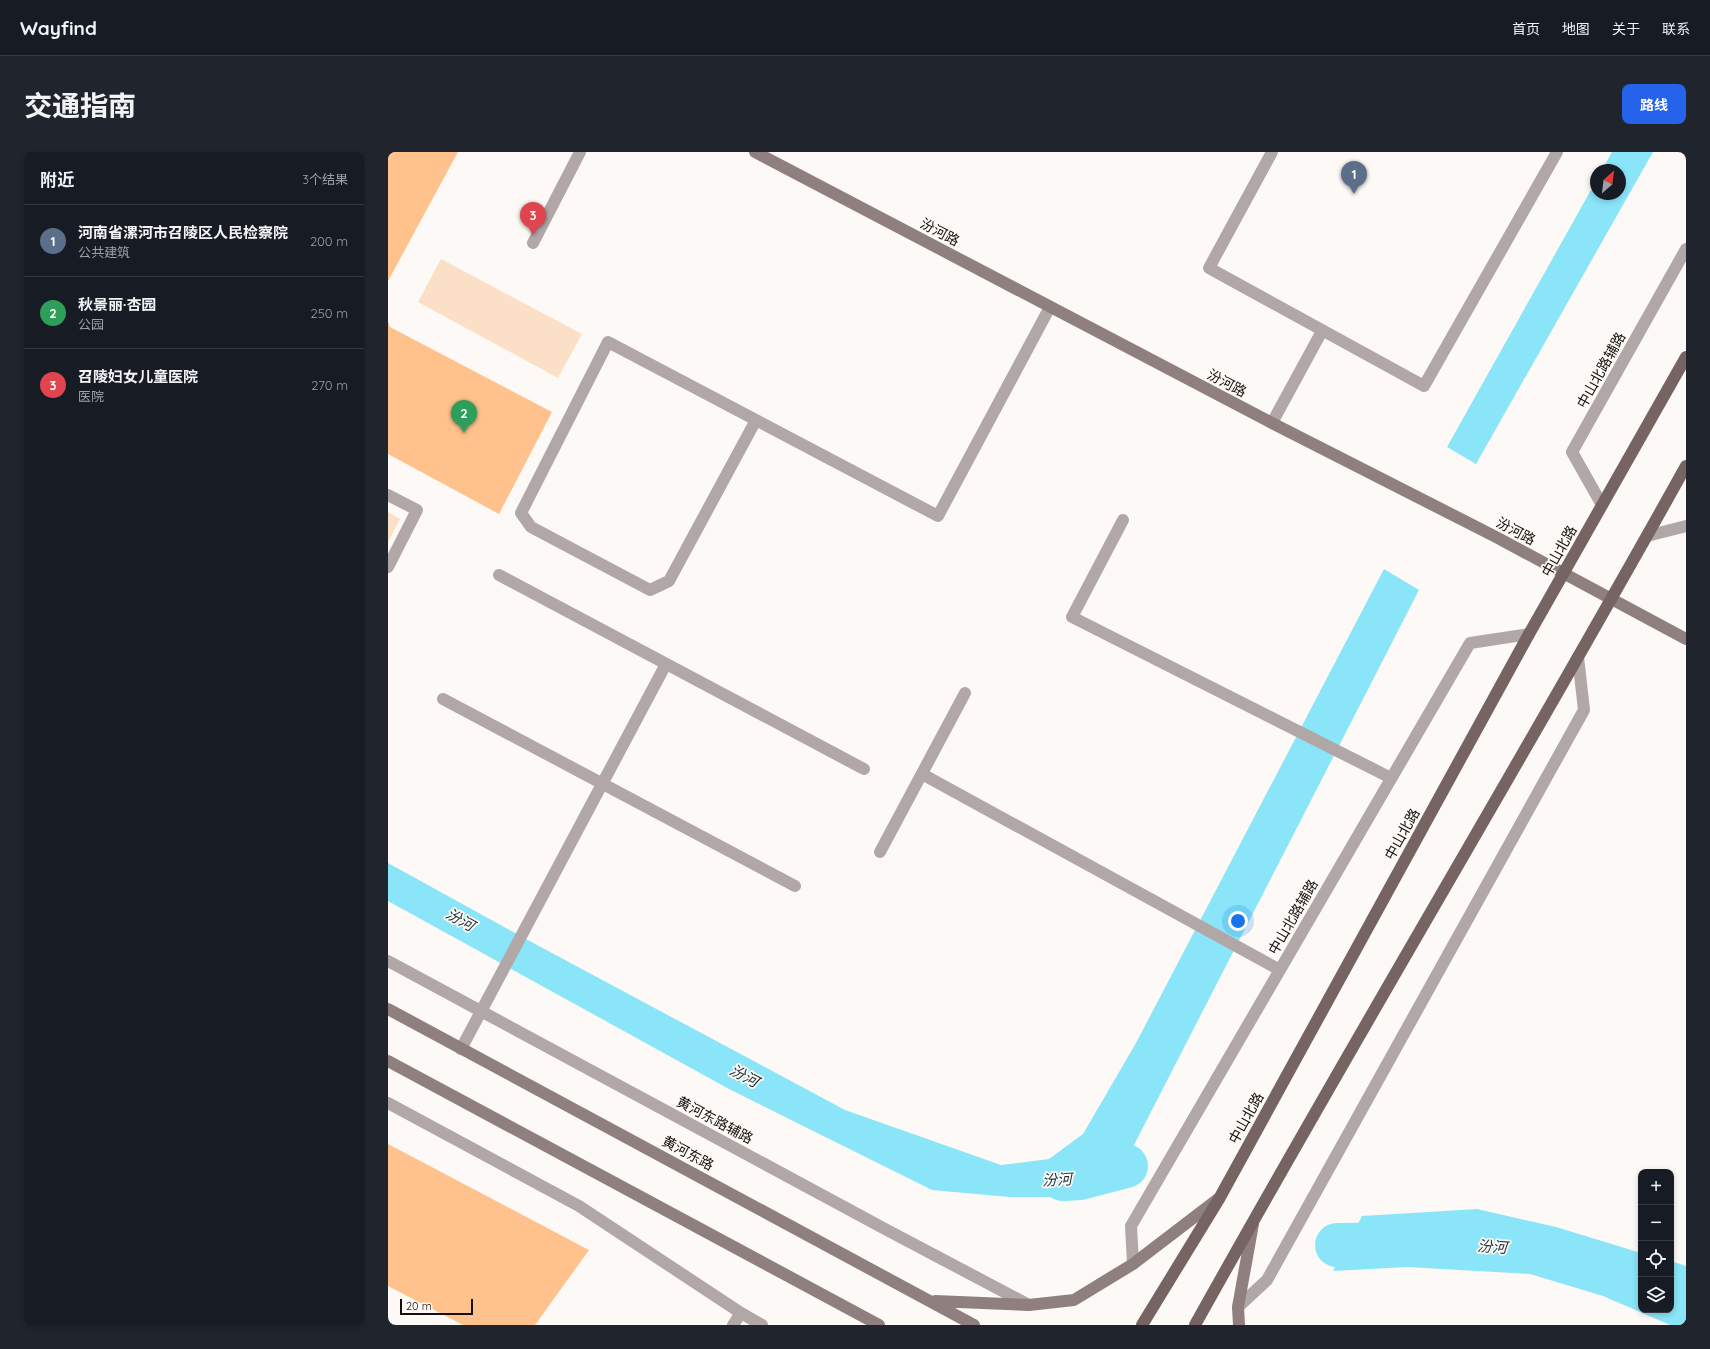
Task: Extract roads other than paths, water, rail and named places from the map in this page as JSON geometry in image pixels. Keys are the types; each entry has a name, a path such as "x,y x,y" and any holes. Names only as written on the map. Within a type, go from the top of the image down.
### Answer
{"main road":[{"name":"汾河路","path":"755,152 1272,423 1496,537 1686,639"},
{"name":"中山北路","path":"1142,1325 1219,1198 1529,634 1686,357"},
{"path":"1194,1325 1254,1218 1612,599 1686,466"},
{"name":"黄河东路","path":"388,1009 974,1325"},
{"path":"388,1061 879,1325"},
{"path":"932,1301 1029,1305 1074,1300 1133,1264 1219,1198"},
{"path":"1239,1325 1238,1307 1254,1218"}],"street":[{"path":"532,243 580,152"},
{"path":"1272,152 1209,268 1424,386 1557,152"},
{"name":"中山北路辅路","path":"1602,505 1572,452 1686,249"},
{"path":"756,420 669,581 650,590 531,527 521,513 608,342 756,420 938,516 1050,307"},
{"path":"1272,423 1322,331"},
{"path":"388,495 417,510 388,567"},
{"path":"1123,520 1072,617 1283,722 1391,778"},
{"path":"1647,536 1686,526"},
{"path":"499,575 864,769"},
{"name":"中山北路辅路","path":"1133,1264 1131,1226 1470,643 1529,634"},
{"path":"1238,1307 1267,1280 1584,710 1578,657"},
{"path":"462,1049 666,664"},
{"path":"880,852 966,694"},
{"path":"443,699 795,886"},
{"path":"922,774 1280,970"},
{"name":"黄河东路辅路","path":"388,960 885,1229 1029,1305"},
{"path":"388,1103 579,1206 741,1313 762,1325"},
{"path":"733,1325 741,1313"}],"water":[{"path":"1612,152 1653,152 1626,200 1626,164 1605,164"},
{"path":"1590,192 1590,200 1626,200 1476,464 1447,447"},
{"path":"1384,569 1419,590 1116,1180 1076,1197 1009,1197 932,1190 729,1089 388,901 388,863 537,945 845,1110 1001,1165 1049,1159 1083,1134 1136,1043"},
{"path":"1477,1209 1556,1227 1638,1252 1638,1311 1603,1296 1530,1274 1407,1267 1333,1271 1362,1216"},
{"path":"1674,1262 1686,1266 1686,1325 1670,1325 1642,1313 1674,1313"}],"waterway":[{"name":"汾河","path":"1063,1179 1080,1178 1126,1166"},
{"name":"汾河","path":"1337,1245 1407,1244"}],"place":[{"name":"河南省漯河市召陵区人民检察院","path":"1354,194"},
{"name":"召陵妇女儿童医院","path":"533,235"},
{"name":"秋景丽·杏园","path":"464,433"}]}
